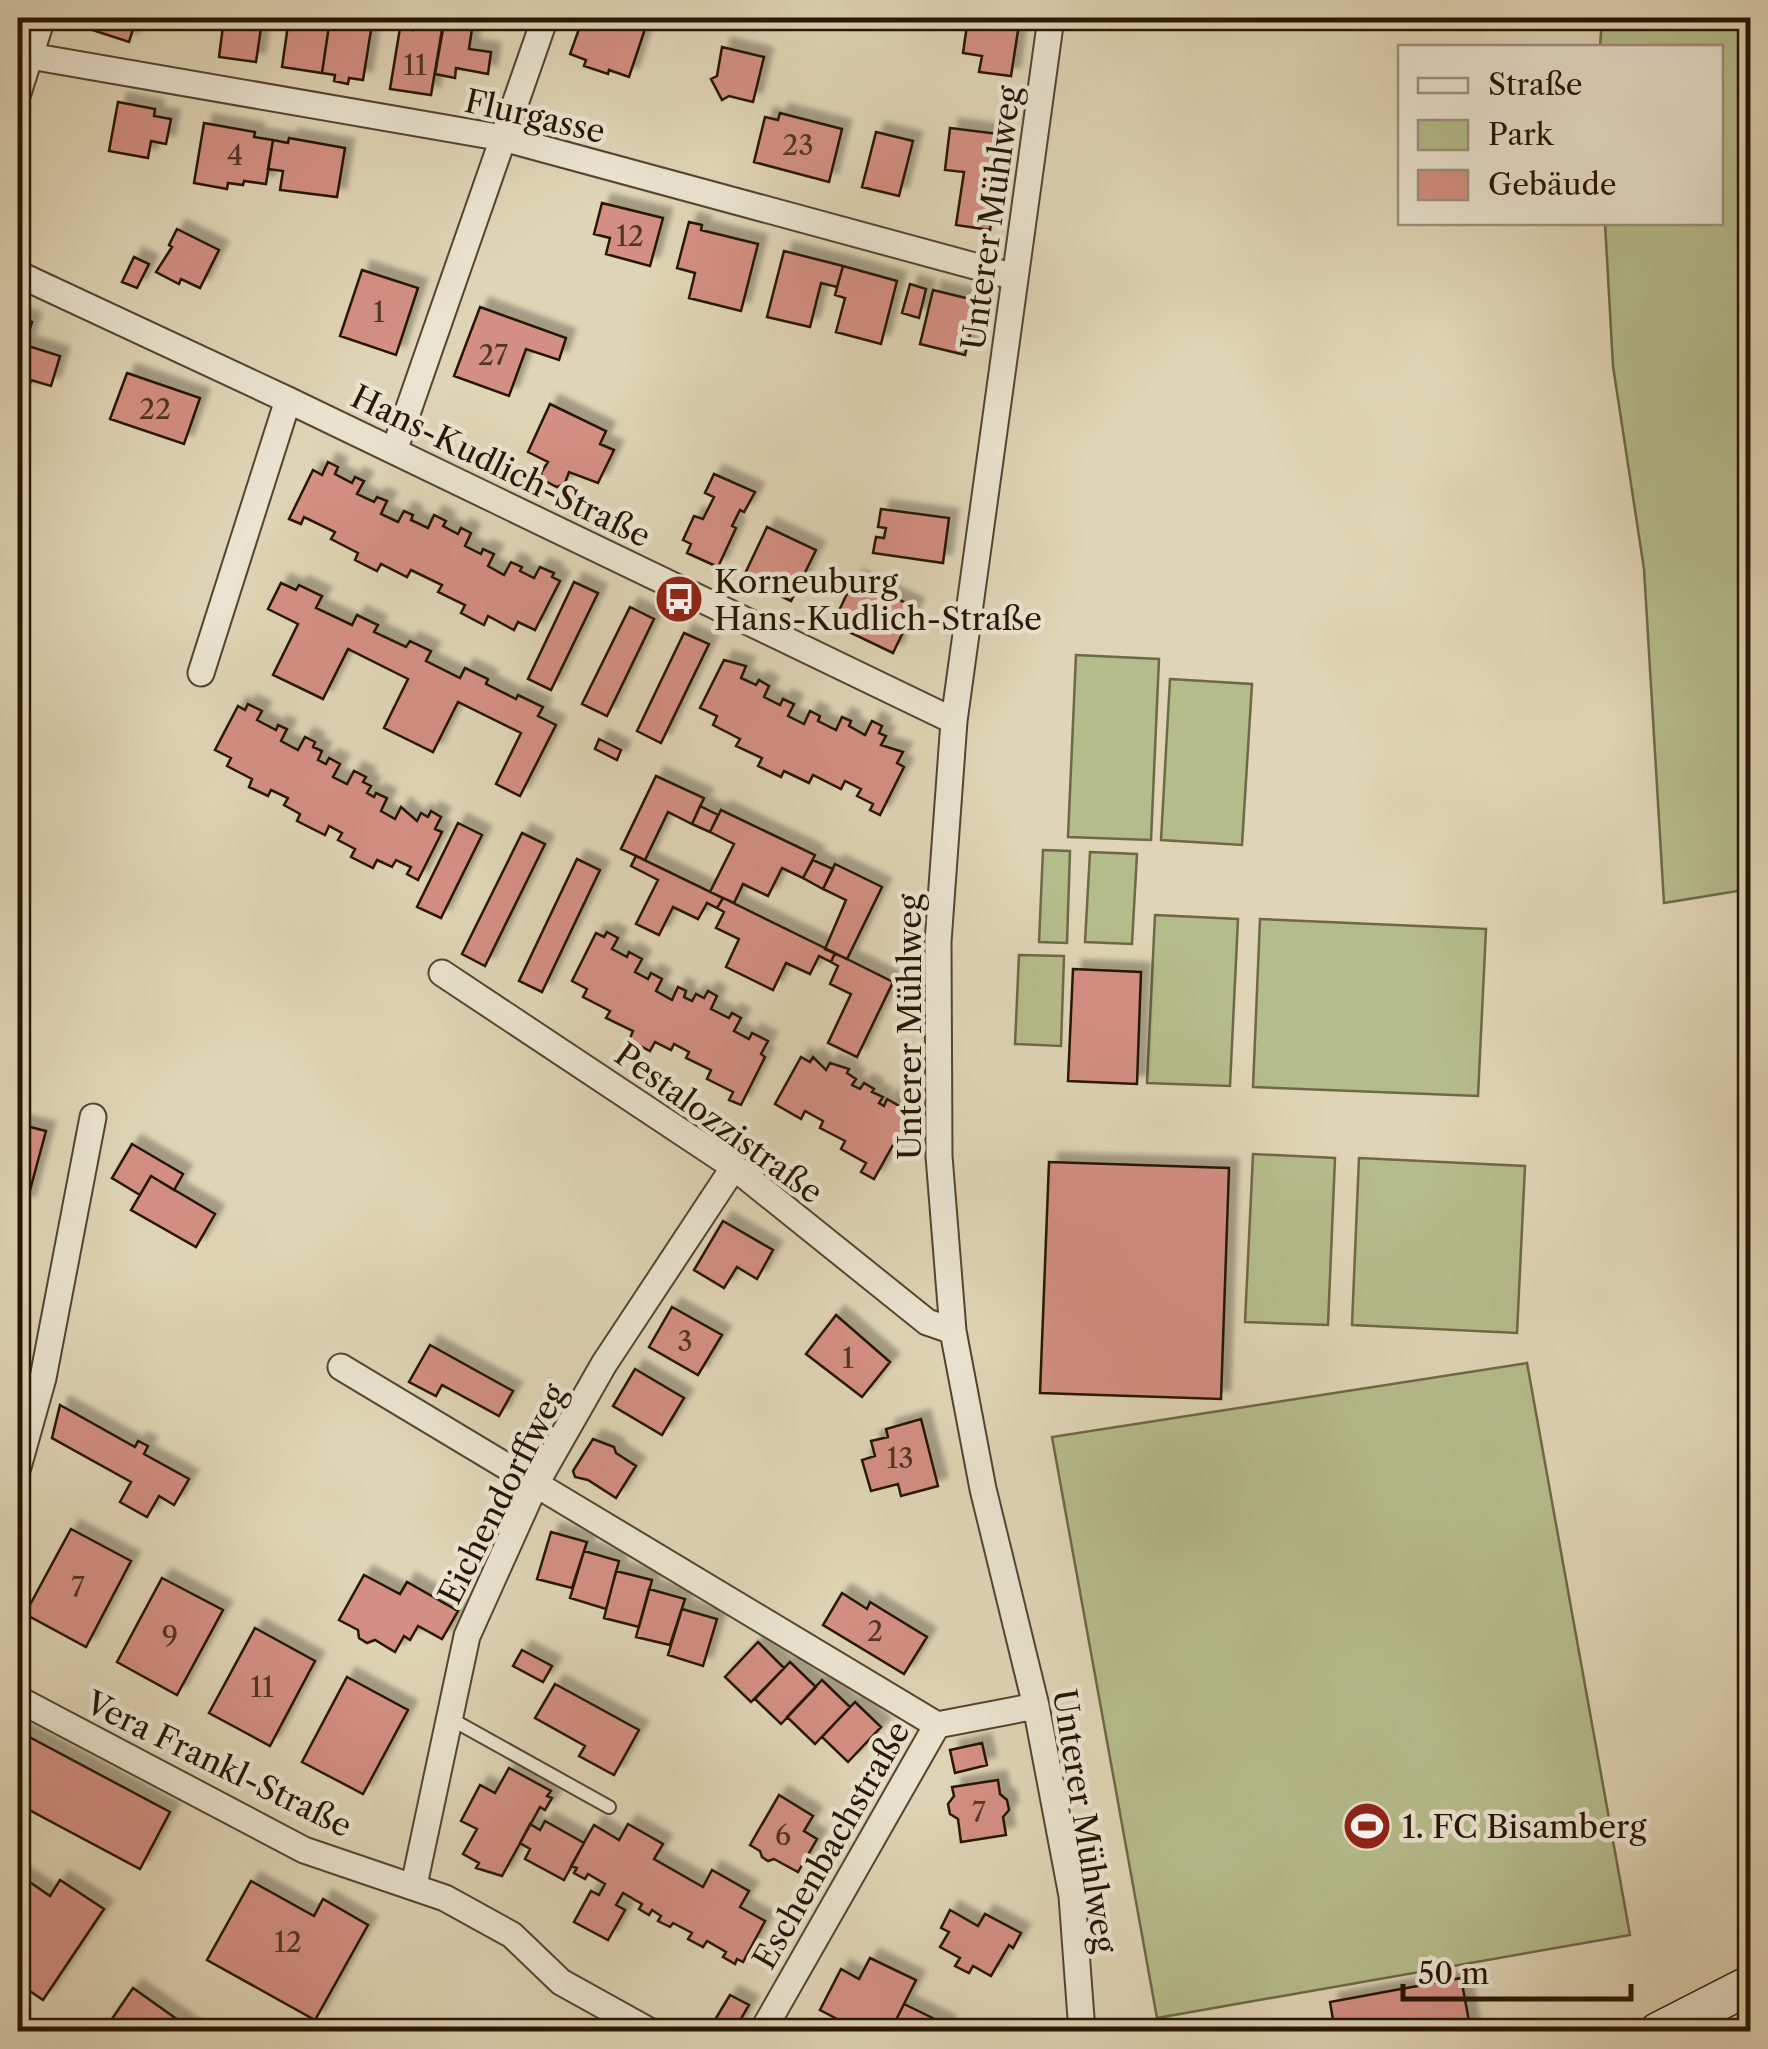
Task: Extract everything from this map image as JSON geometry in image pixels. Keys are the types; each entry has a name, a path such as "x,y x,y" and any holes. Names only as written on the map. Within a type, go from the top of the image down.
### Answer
{"main road":[{"path":"1658,2032 1750,1985"}],"street":[{"path":"18,94 42,18"},
{"path":"394,451 545,18"},
{"name":"Unterer Mühlweg","path":"1052,18 954,721 938,942 938,1156 953,1331 983,1489 1036,1706 1072,1896 1082,2032"},
{"name":"Flurgasse","path":"30,56 503,138 1015,277"},
{"name":"Hans-Kudlich-Straße","path":"18,274 954,721"},
{"path":"201,673 288,400"},
{"name":"Pestalozzistraße","path":"442,973 734,1167 927,1322 953,1331"},
{"path":"18,1467 42,1378 93,1117"},
{"name":"Eichendorffweg","path":"414,1885 467,1636 535,1485 604,1364 734,1167"},
{"path":"342,1367 936,1725"},
{"name":"Vera Frankl-Straße","path":"18,1699 304,1850 445,1898 512,1935 561,1982 651,2032"},
{"name":"Eschenbachstraße","path":"762,2032 936,1725 1036,1706"}],"lane":[{"path":"450,1719 609,1806"}],"green space":[{"path":"1602,18 1750,18 1750,889 1664,903 1644,569 1613,366 1605,225 1723,225 1723,45 1600,45"},
{"path":"1076,655 1159,659 1151,840 1068,837"},
{"path":"1170,679 1252,684 1242,845 1161,840"},
{"path":"1043,850 1070,851 1067,943 1039,942"},
{"path":"1090,852 1137,854 1132,944 1085,942"},
{"path":"1155,915 1238,919 1230,1086 1147,1083"},
{"path":"1260,919 1486,929 1478,1096 1253,1087"},
{"path":"1019,955 1064,956 1061,1046 1015,1044"},
{"path":"1253,1154 1335,1158 1328,1325 1245,1322"},
{"path":"1359,1158 1525,1166 1517,1333 1352,1325"},
{"path":"1527,1363 1630,1935 1157,2018 1052,1437"}],"building":[{"path":"80,18 136,20 129,42 77,25"},
{"path":"224,18 262,21 256,62 219,57"},
{"path":"289,18 330,19 322,73 282,67"},
{"path":"371,18 372,24 363,80 349,78 348,84 334,81 335,75 322,73 330,19"},
{"path":"415,18 444,18 431,95 390,89 400,28 413,30"},
{"path":"445,18 492,18 490,25 473,22 469,49 491,52 488,74 456,68 455,78 435,74"},
{"path":"583,18 612,18 645,29 629,77 584,66 586,60 570,54"},
{"path":"968,18 1019,24 1011,76 979,72 982,56 963,53"},
{"path":"722,47 764,57 753,102 729,96 722,100 711,79 717,76"},
{"path":"118,102 155,109 154,116 171,119 166,144 151,141 148,158 109,151"},
{"path":"780,113 842,129 829,182 754,162 765,117 778,120"},
{"path":"204,123 255,132 254,137 273,140 266,184 228,183 227,189 194,183"},
{"path":"950,128 999,134 989,192 995,193 990,230 956,225 964,172 945,170"},
{"path":"876,132 913,141 899,196 862,187"},
{"path":"289,138 345,148 337,197 280,190 283,171 268,169 273,140 288,143"},
{"path":"602,203 663,218 650,266 606,254 610,238 594,234"},
{"path":"689,222 702,225 701,230 758,244 741,311 689,298 695,273 677,268"},
{"path":"177,229 219,250 200,288 181,279 179,284 156,272 172,247 169,245"},
{"path":"784,251 843,266 837,287 821,283 810,327 767,317"},
{"path":"134,257 149,264 137,288 122,282"},
{"path":"843,266 897,281 881,344 836,332 845,298 835,295"},
{"path":"362,270 418,288 396,355 340,336"},
{"path":"910,284 926,289 919,318 902,313"},
{"path":"933,290 978,301 965,355 920,344"},
{"path":"480,307 566,338 559,360 526,349 509,396 454,376"},
{"path":"18,317 32,322 25,345 60,356 51,386 31,380 28,392 18,388"},
{"path":"127,373 200,398 184,444 110,419"},
{"path":"550,404 606,431 600,444 614,450 598,483 569,472 565,483 557,487 543,480 541,473 548,462 528,452"},
{"path":"328,462 338,467 335,474 352,483 355,477 364,481 357,494 374,502 377,497 387,501 381,514 398,522 404,511 413,515 411,520 428,528 434,515 446,521 443,526 458,534 461,528 471,533 465,546 481,554 483,549 494,554 488,566 504,575 511,562 534,578 540,567 554,573 552,577 560,581 535,630 518,622 514,630 488,616 484,625 461,613 465,605 438,592 442,585 411,570 407,577 381,564 377,571 355,560 358,553 331,539 335,532 304,517 301,524 289,519 313,470 322,475"},
{"path":"714,474 755,492 732,526 736,528 718,567 687,553 691,544 683,540 694,516 703,519 714,497 705,493"},
{"path":"881,509 949,518 943,563 873,553 876,537 884,538 886,528 878,527"},
{"path":"767,527 816,550 791,601 743,578"},
{"path":"854,579 915,607 893,653 849,632 854,623 837,615"},
{"path":"574,582 598,593 551,690 528,679"},
{"path":"281,583 296,590 299,585 322,596 316,608 352,625 357,615 378,625 374,632 406,647 410,641 431,651 426,661 460,678 465,668 516,699 518,695 543,707 538,716 556,725 520,796 496,784 521,733 458,702 433,752 384,728 408,679 348,649 323,699 273,675 298,624 268,609"},
{"path":"630,607 654,619 607,716 582,704"},
{"path":"684,633 709,644 661,743 637,731"},
{"path":"724,660 746,666 741,678 756,685 759,680 769,686 764,697 780,705 783,699 794,704 788,716 804,724 810,711 820,716 818,721 836,730 842,717 865,735 872,721 882,726 879,733 886,736 881,745 903,752 897,763 904,767 880,815 870,810 873,804 857,796 861,789 845,781 841,789 813,775 809,783 784,771 781,777 758,766 762,758 736,746 740,739 713,725 717,716 700,708"},
{"path":"248,704 262,711 257,720 276,730 278,725 287,729 281,741 298,750 305,737 315,742 313,747 322,751 318,760 326,764 329,758 340,764 333,777 347,784 354,771 366,777 363,782 371,786 367,793 387,798 381,811 395,819 401,807 417,821 421,813 428,817 431,811 441,817 435,829 442,832 418,880 407,874 411,867 396,860 392,867 377,860 373,868 351,857 355,849 338,840 342,833 329,826 325,835 297,821 300,814 284,805 288,798 271,790 268,796 249,787 252,779 227,766 231,758 215,750 238,706 245,710"},
{"path":"599,739 621,750 617,760 595,749"},
{"path":"656,776 704,798 692,824 668,812 645,860 621,849"},
{"path":"700,806 718,815 710,832 692,824"},
{"path":"721,810 815,855 803,878 782,868 768,896 743,884 734,903 710,892 734,844 710,832"},
{"path":"458,823 482,835 441,918 417,907"},
{"path":"522,833 545,844 485,966 462,954"},
{"path":"636,856 723,898 717,908 707,903 698,919 673,907 659,935 636,924 658,880 631,866"},
{"path":"577,859 600,870 542,992 519,981"},
{"path":"813,860 833,869 823,889 803,878"},
{"path":"835,864 882,887 847,959 825,949 846,900 823,889"},
{"path":"723,898 835,953 831,962 819,956 810,974 786,963 773,990 726,967 739,939 716,928 724,912 717,908"},
{"path":"607,932 618,938 612,949 642,959 635,972 648,979 651,973 662,979 656,991 672,1000 678,987 692,1001 696,994 704,998 708,991 717,996 711,1009 729,1018 732,1013 741,1018 734,1031 749,1039 752,1033 768,1041 761,1054 765,1057 741,1105 729,1100 733,1092 707,1079 711,1070 686,1058 689,1052 674,1044 671,1050 655,1042 650,1051 629,1040 633,1031 606,1018 610,1011 583,997 587,989 572,981 596,933 604,937"},
{"path":"835,953 893,982 857,1057 828,1043 851,994 830,984 838,966 831,962"},
{"path":"1073,969 1141,972 1137,1084 1068,1081"},
{"path":"801,1057 810,1062 813,1057 826,1070 830,1063 849,1069 847,1073 856,1079 852,1085 860,1089 864,1083 883,1097 879,1103 884,1106 887,1099 901,1107 898,1112 908,1118 874,1179 861,1172 866,1163 841,1149 845,1141 820,1128 823,1121 805,1111 801,1119 775,1104"},
{"path":"18,1124 46,1131 26,1205 18,1203"},
{"path":"132,1144 183,1174 174,1190 151,1176 140,1195 112,1178"},
{"path":"1049,1162 1229,1168 1221,1399 1040,1393"},
{"path":"151,1176 215,1214 196,1247 131,1210"},
{"path":"723,1221 773,1250 757,1279 737,1267 724,1288 694,1270"},
{"path":"672,1307 722,1335 698,1375 649,1347"},
{"path":"836,1315 890,1362 862,1397 806,1354"},
{"path":"430,1345 513,1391 499,1416 442,1385 436,1396 409,1382"},
{"path":"635,1369 684,1398 662,1435 613,1406"},
{"path":"60,1405 135,1447 138,1441 148,1446 144,1454 189,1479 174,1505 159,1496 147,1517 120,1502 131,1482 52,1438"},
{"path":"921,1419 938,1486 901,1496 898,1484 871,1491 862,1460 875,1456 871,1441 888,1437 886,1429"},
{"path":"593,1439 614,1447 616,1453 636,1466 616,1498 588,1480 575,1477 573,1471"},
{"path":"71,1529 131,1561 86,1647 25,1614"},
{"path":"551,1532 587,1542 572,1588 537,1579"},
{"path":"584,1551 619,1561 606,1609 570,1598"},
{"path":"616,1571 652,1580 639,1627 604,1618"},
{"path":"364,1575 400,1594 407,1582 458,1611 442,1639 418,1626 410,1640 404,1636 395,1652 375,1640 367,1643 359,1638 358,1630 339,1620"},
{"path":"162,1578 223,1610 177,1695 117,1662"},
{"path":"649,1589 685,1599 670,1645 636,1637"},
{"path":"842,1593 867,1609 870,1602 927,1637 904,1674 823,1625"},
{"path":"682,1609 717,1619 703,1666 668,1655"},
{"path":"255,1628 315,1661 270,1746 209,1713"},
{"path":"758,1642 784,1668 751,1702 725,1677"},
{"path":"522,1650 552,1666 543,1682 513,1666"},
{"path":"790,1662 816,1687 781,1724 755,1699"},
{"path":"347,1677 408,1710 363,1794 302,1762"},
{"path":"822,1680 850,1707 815,1744 787,1717"},
{"path":"555,1684 639,1730 614,1775 579,1756 585,1746 535,1718"},
{"path":"855,1702 881,1727 848,1762 822,1737"},
{"path":"18,1731 170,1812 140,1869 18,1804"},
{"path":"982,1743 987,1765 955,1773 950,1750"},
{"path":"509,1768 551,1791 547,1796 552,1798 545,1810 540,1807 502,1876 476,1868 479,1863 463,1854 477,1829 461,1821 480,1785 495,1793"},
{"path":"998,1780 1009,1810 1003,1817 1006,1835 961,1842 958,1819 950,1814 948,1804 954,1796 952,1787"},
{"path":"779,1795 813,1816 804,1831 817,1839 798,1872 774,1859 768,1861 750,1845"},
{"path":"545,1821 584,1843 564,1880 525,1859 530,1849 520,1843 530,1824 540,1830"},
{"path":"628,1824 663,1844 654,1859 703,1887 712,1870 749,1891 740,1907 765,1921 743,1962 737,1959 735,1964 723,1957 726,1952 707,1941 703,1947 688,1939 692,1933 673,1923 670,1927 658,1921 661,1916 639,1909 642,1904 623,1893 616,1905 625,1910 608,1940 574,1922 591,1891 599,1895 605,1884 588,1874 585,1879 574,1873 577,1868 571,1866 594,1825 619,1840"},
{"path":"18,1874 50,1896 60,1880 104,1909 43,2000 18,1983"},
{"path":"251,1881 314,1916 323,1899 368,1925 315,2020 207,1960"},
{"path":"950,1910 978,1926 985,1914 1021,1933 991,1976 973,1966 969,1973 955,1966 960,1958 940,1947 949,1932 941,1928"},
{"path":"870,1958 916,1980 890,2032 831,2032 837,2019 820,2010 841,1969 859,1979"},
{"path":"1461,1978 1471,2032 1335,2032 1330,2002"},
{"path":"133,1988 195,2032 103,2032"},
{"path":"730,1995 749,2005 735,2029 716,2018"},
{"path":"904,2004 947,2025 944,2032 890,2032"}],"place":[{"name":"Korneuburg Hans-Kudlich-Straße","path":"679,599"},
{"name":"1. FC Bisamberg","path":"1367,1826"}]}
